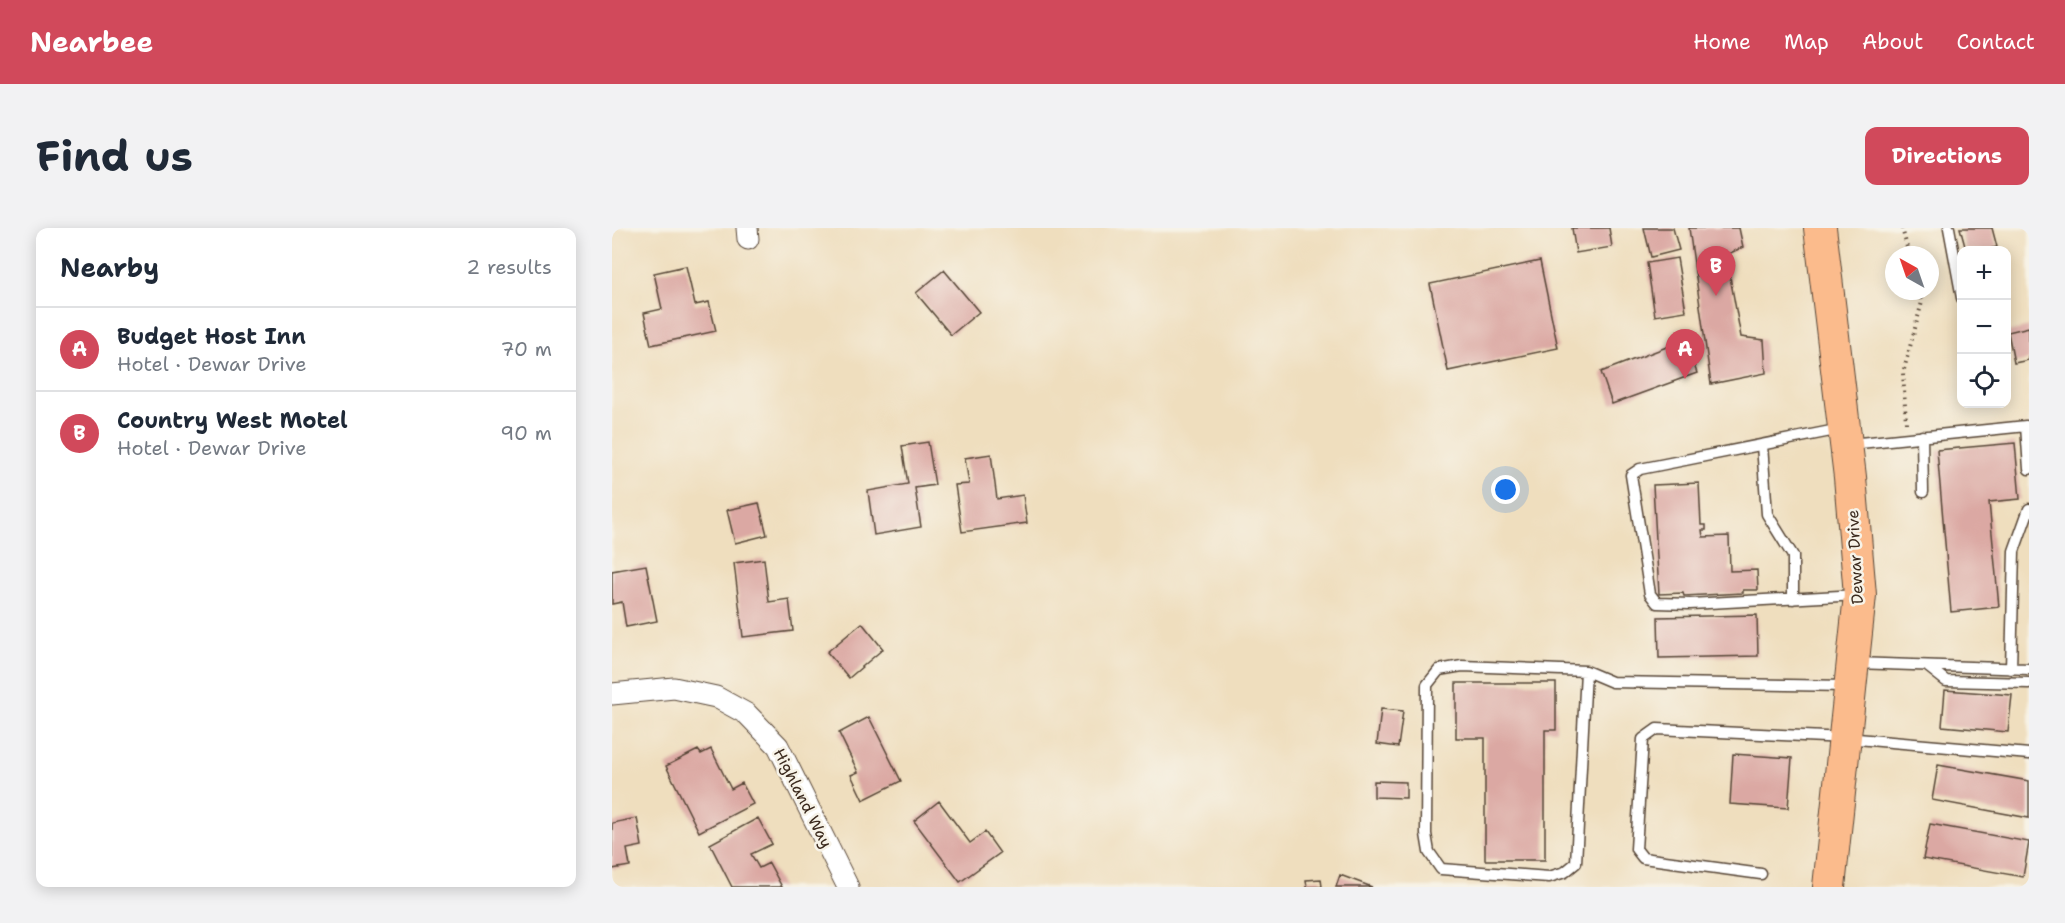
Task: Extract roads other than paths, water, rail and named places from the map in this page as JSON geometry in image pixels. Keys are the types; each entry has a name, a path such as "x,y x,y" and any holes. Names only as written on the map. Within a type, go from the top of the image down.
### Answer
{"main road":[{"name":"Dewar Drive","path":"1820,228 1845,436 1860,595 1829,887"}],"street":[{"name":"Highland Way","path":"612,694 674,688 716,697 747,714 778,746 848,887"}],"lane":[{"path":"1949,228 1957,271"},
{"path":"1860,595 1690,604 1657,603 1650,594 1631,475 1640,469 1762,445 1845,436 1922,436 2026,426 2029,469"},
{"path":"1922,436 1923,492"},
{"path":"1762,445 1767,514 1793,556 1792,599"},
{"path":"2011,669 2014,551 2029,509"},
{"path":"1586,671 1576,863 1565,872 1550,878 1441,869 1429,852 1426,834 1427,685 1439,670 1462,666 1586,671 1612,682 1852,674 1927,666 2029,669"},
{"path":"1927,666 1946,681 2029,682"},
{"path":"1761,874 1643,858 1636,849 1643,739 1657,729 1846,738 2029,754"}],"place":[{"name":"Country West Motel","path":"1716,296"},
{"name":"Budget Host Inn","path":"1685,379"}]}
